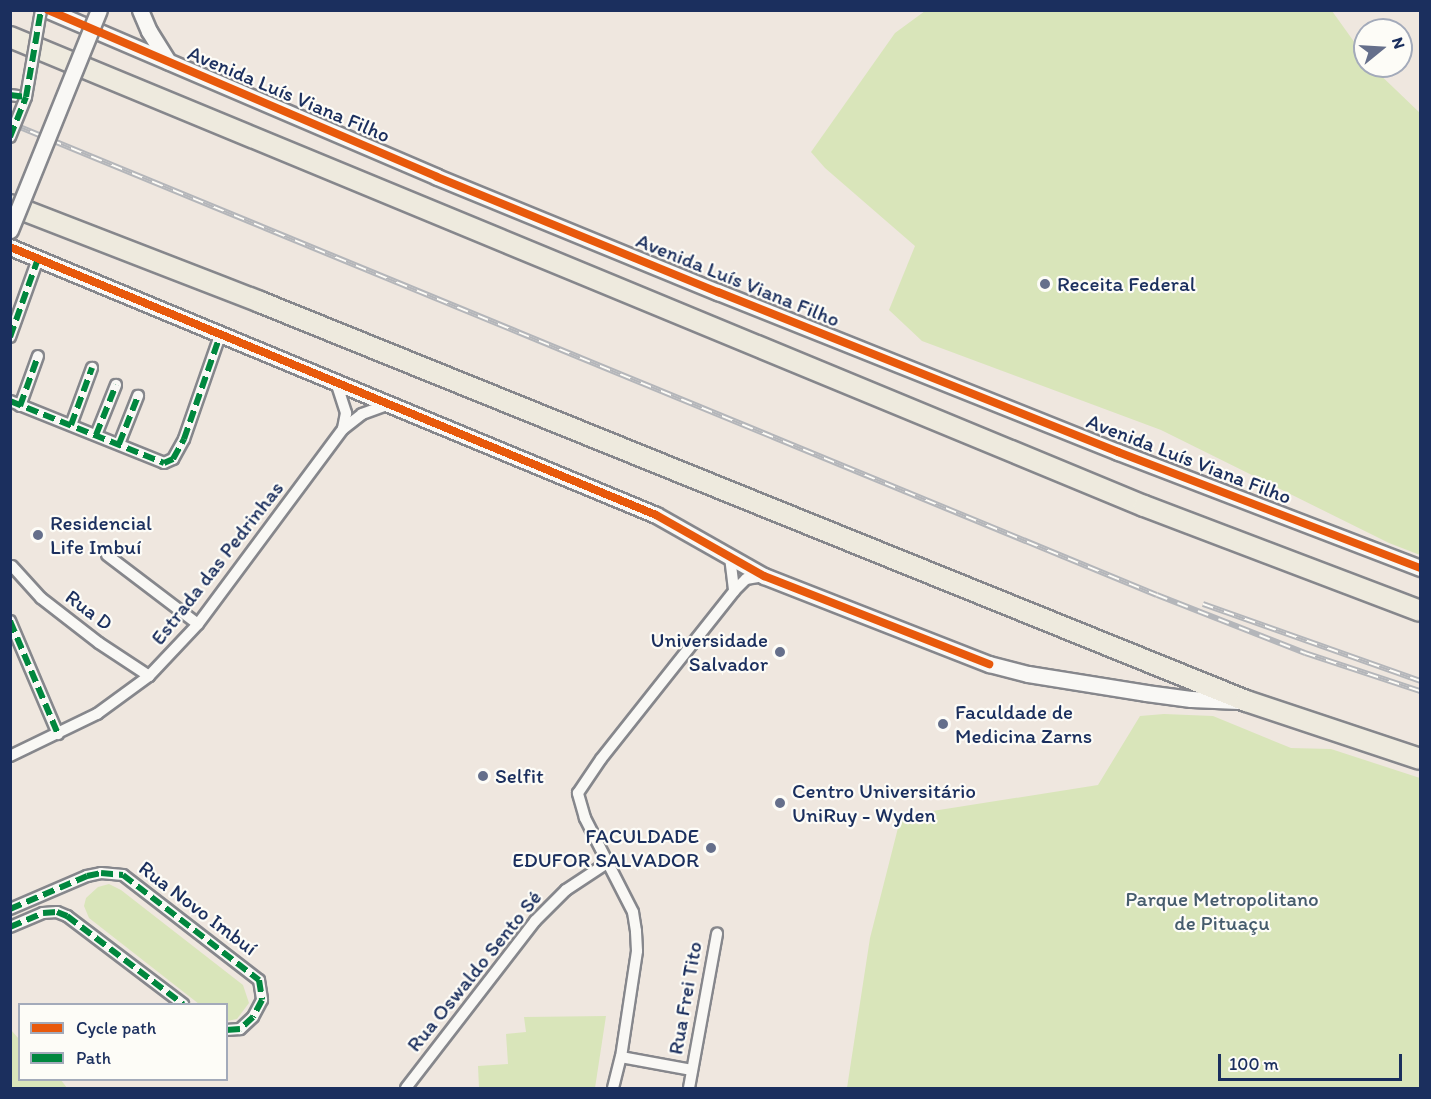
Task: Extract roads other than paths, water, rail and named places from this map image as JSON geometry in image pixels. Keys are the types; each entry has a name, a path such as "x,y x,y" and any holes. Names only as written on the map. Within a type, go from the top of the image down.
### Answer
{"highway":[{"path":"10,38 1144,506 1420,611"},
{"path":"12,206 304,319 1246,702 1420,759"}],"main road":[{"name":"Avenida Luís Viana Filho","path":"48,10 437,177 718,292 1420,568"},
{"path":"10,230 99,10"},
{"path":"140,10 148,31 168,62"},
{"path":"10,247 656,515 764,576 1006,669 1146,693 1191,699 1246,702"}],"street":[{"path":"10,136 26,97 41,10"},
{"path":"10,95 26,97"},
{"path":"10,337 38,259"},
{"path":"38,356 15,404 71,424 164,463 173,459 195,409 221,333"},
{"path":"71,424 92,368"},
{"path":"336,382 346,413 343,429"},
{"path":"96,435 116,385"},
{"path":"119,444 138,396"},
{"name":"Estrada das Pedrinhas","path":"10,756 58,734 126,695 149,676 198,624 343,429 362,414 390,404"},
{"path":"106,555 198,624"},
{"path":"730,557 734,591"},
{"name":"Rua D","path":"12,566 41,598 99,643 149,676"},
{"path":"613,1089 621,1057 637,951 636,931 633,912 581,809 580,788 734,591 746,579 764,576"},
{"path":"10,621 58,734"},
{"name":"Rua Oswaldo Sento Sé","path":"406,1089 535,921 566,890 607,863"},
{"name":"Rua Novo Imbuí","path":"10,909 87,876 101,873 123,875 259,980 262,1000 253,1017 240,1029 228,1030"},
{"path":"10,927 43,913 57,912 67,916 180,1003"},
{"name":"Rua Frei Tito","path":"689,1089 717,934"},
{"name":"Rua Frei Tito","path":"621,1057 692,1070"}],"railway":[{"path":"10,123 1157,595 1305,653 1420,691"},
{"path":"1203,604 1420,681"}],"place":[{"name":"Receita Federal","path":"1045,284"},
{"name":"Residencial Life Imbuí","path":"38,535"},
{"name":"Universidade Salvador","path":"780,652"},
{"name":"Faculdade de Medicina Zarns","path":"943,724"},
{"name":"Selfit","path":"483,776"},
{"name":"Centro Universitário UniRuy - Wyden","path":"780,803"},
{"name":"FACULDADE EDUFOR SALVADOR","path":"711,848"}],"park label":[{"name":"Parque Metropolitano de Pituaçu","path":"1222,911"}]}
